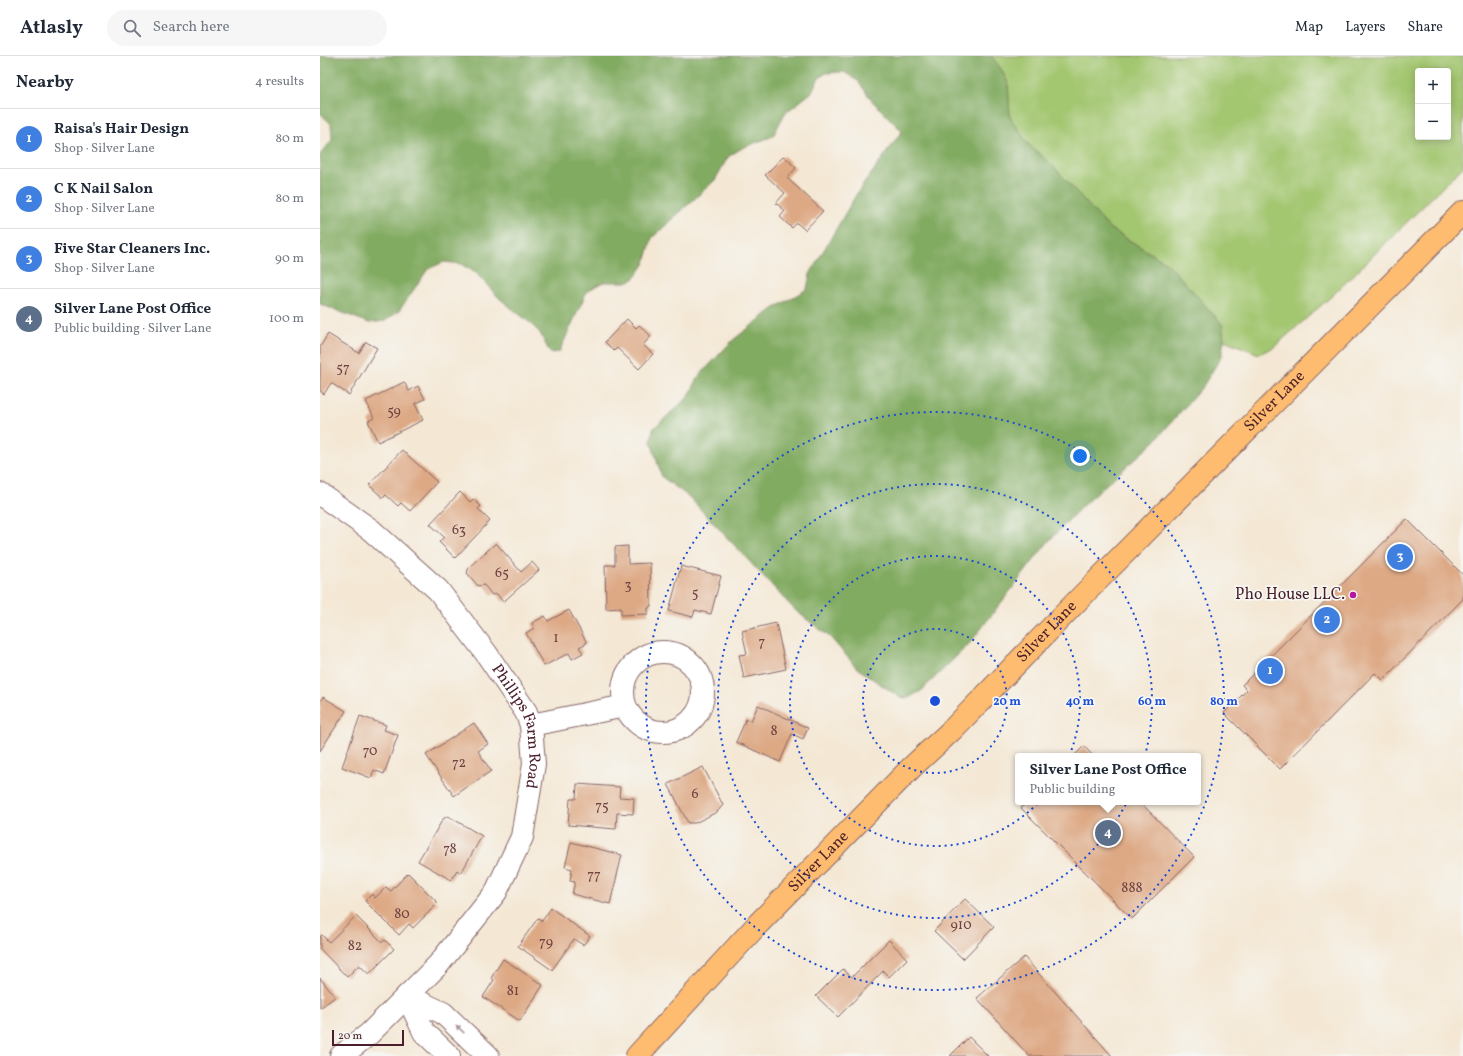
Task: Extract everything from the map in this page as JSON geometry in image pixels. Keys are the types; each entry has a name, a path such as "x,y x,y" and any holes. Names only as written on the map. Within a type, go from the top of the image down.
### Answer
{"main road":[{"name":"Silver Lane","path":"637,1056 758,924 907,773 953,729 1085,592 1463,212"}],"street":[{"name":"Phillips Farm Road","path":"320,494 371,530 438,590 486,653 526,712 531,725 534,764 522,836 496,892 438,964 369,1034 341,1056"},
{"path":"531,725 625,706"},
{"path":"407,996 424,1032 449,1056"},
{"path":"407,996 442,1012 488,1056"}],"green space":[{"path":"320,56 991,56 1001,69 1008,83 1010,117 1028,144 1053,166 1109,228 1168,264 1222,324 1224,340 1221,357 1203,386 1154,442 1083,505 1048,542 970,643 921,691 908,698 899,697 857,668 830,637 796,611 689,497 662,477 651,442 653,429 689,396 699,376 733,340 773,309 807,289 810,274 856,195 902,131 873,102 858,81 844,72 826,73 819,78 811,93 785,113 773,136 742,148 728,157 715,180 652,238 645,263 634,279 626,282 603,282 587,291 559,352 550,353 540,333 529,322 499,298 476,273 461,264 444,262 428,269 399,311 385,321 369,323 320,304 320,155 332,140 331,124 320,113"},
{"path":"991,56 1463,56 1463,167 1334,294 1274,347 1259,354 1224,340 1222,324 1168,264 1109,228 1053,166 1028,144 1010,117 1008,83 1001,69"}],"building":[{"path":"784,156 796,168 787,178 823,211 805,230 797,223 792,228 780,217 785,211 776,203 785,193 765,175"},
{"path":"627,319 636,328 639,325 651,336 643,345 653,354 639,369 617,348 614,351 605,342"},
{"path":"328,334 359,353 366,342 377,348 349,395 331,383 324,394 320,391 320,347"},
{"path":"404,382 409,391 418,386 425,399 415,404 423,420 378,442 368,421 374,418 366,401"},
{"path":"402,450 437,482 410,511 401,503 398,506 386,495 383,498 369,485"},
{"path":"460,492 470,502 473,499 481,506 478,509 490,521 455,558 439,542 444,537 430,524"},
{"path":"1407,519 1463,575 1463,599 1383,680 1375,673 1280,769 1224,713 1247,690 1242,685"},
{"path":"496,543 521,572 532,562 539,570 503,602 497,594 492,595 484,585 478,586 467,573 469,567"},
{"path":"628,546 628,564 650,563 651,606 648,608 648,614 621,615 621,608 606,609 605,565 615,565 615,547"},
{"path":"681,566 721,576 711,614 695,610 693,617 669,611"},
{"path":"569,610 587,643 579,647 583,653 572,659 569,653 544,666 526,633 534,628 532,623 545,616 548,621"},
{"path":"776,623 786,669 744,678 739,655 747,654 742,631"},
{"path":"323,697 346,711 320,751 320,701"},
{"path":"758,705 808,728 803,739 792,734 780,762 736,742 746,719 751,721"},
{"path":"360,716 386,725 384,730 398,735 384,774 374,770 371,778 342,767"},
{"path":"474,723 488,744 478,751 491,771 454,796 426,755"},
{"path":"1084,746 1090,753 1077,753"},
{"path":"703,767 723,805 717,812 695,823 688,823 668,784"},
{"path":"577,784 620,787 619,797 634,798 633,814 617,813 616,829 568,825 570,799 576,799"},
{"path":"1024,805 1143,805 1194,857 1132,919 1021,808"},
{"path":"448,816 482,836 461,873 457,870 451,880 418,861 443,819"},
{"path":"571,842 622,855 610,904 572,894 575,882 570,881 572,869 565,867"},
{"path":"408,873 438,903 413,928 409,924 399,935 365,901 372,894 375,898 386,887 391,891"},
{"path":"965,899 994,927 963,959 934,931"},
{"path":"551,908 590,936 583,945 574,939 552,970 518,946 538,918 542,921"},
{"path":"356,916 382,942 385,940 394,949 369,974 359,965 347,977 320,949 320,937 322,935 329,942"},
{"path":"889,940 907,959 889,977 883,971 838,1017 816,996 843,969 852,977"},
{"path":"1024,957 1112,1056 1029,1056 977,998"},
{"path":"503,959 543,985 520,1021 483,997 494,980 491,978"},
{"path":"320,978 335,997 320,1008"},
{"path":"969,1037 988,1056 950,1056"}],"place":[{"name":"Five Star Cleaners Inc.","path":"1400,557"},
{"name":"Pho House LLC.","path":"1353,595"},
{"name":"C K Nail Salon","path":"1327,620"},
{"name":"Raisa's Hair Design","path":"1270,671"},
{"name":"Silver Lane Post Office","path":"1108,833"}]}
